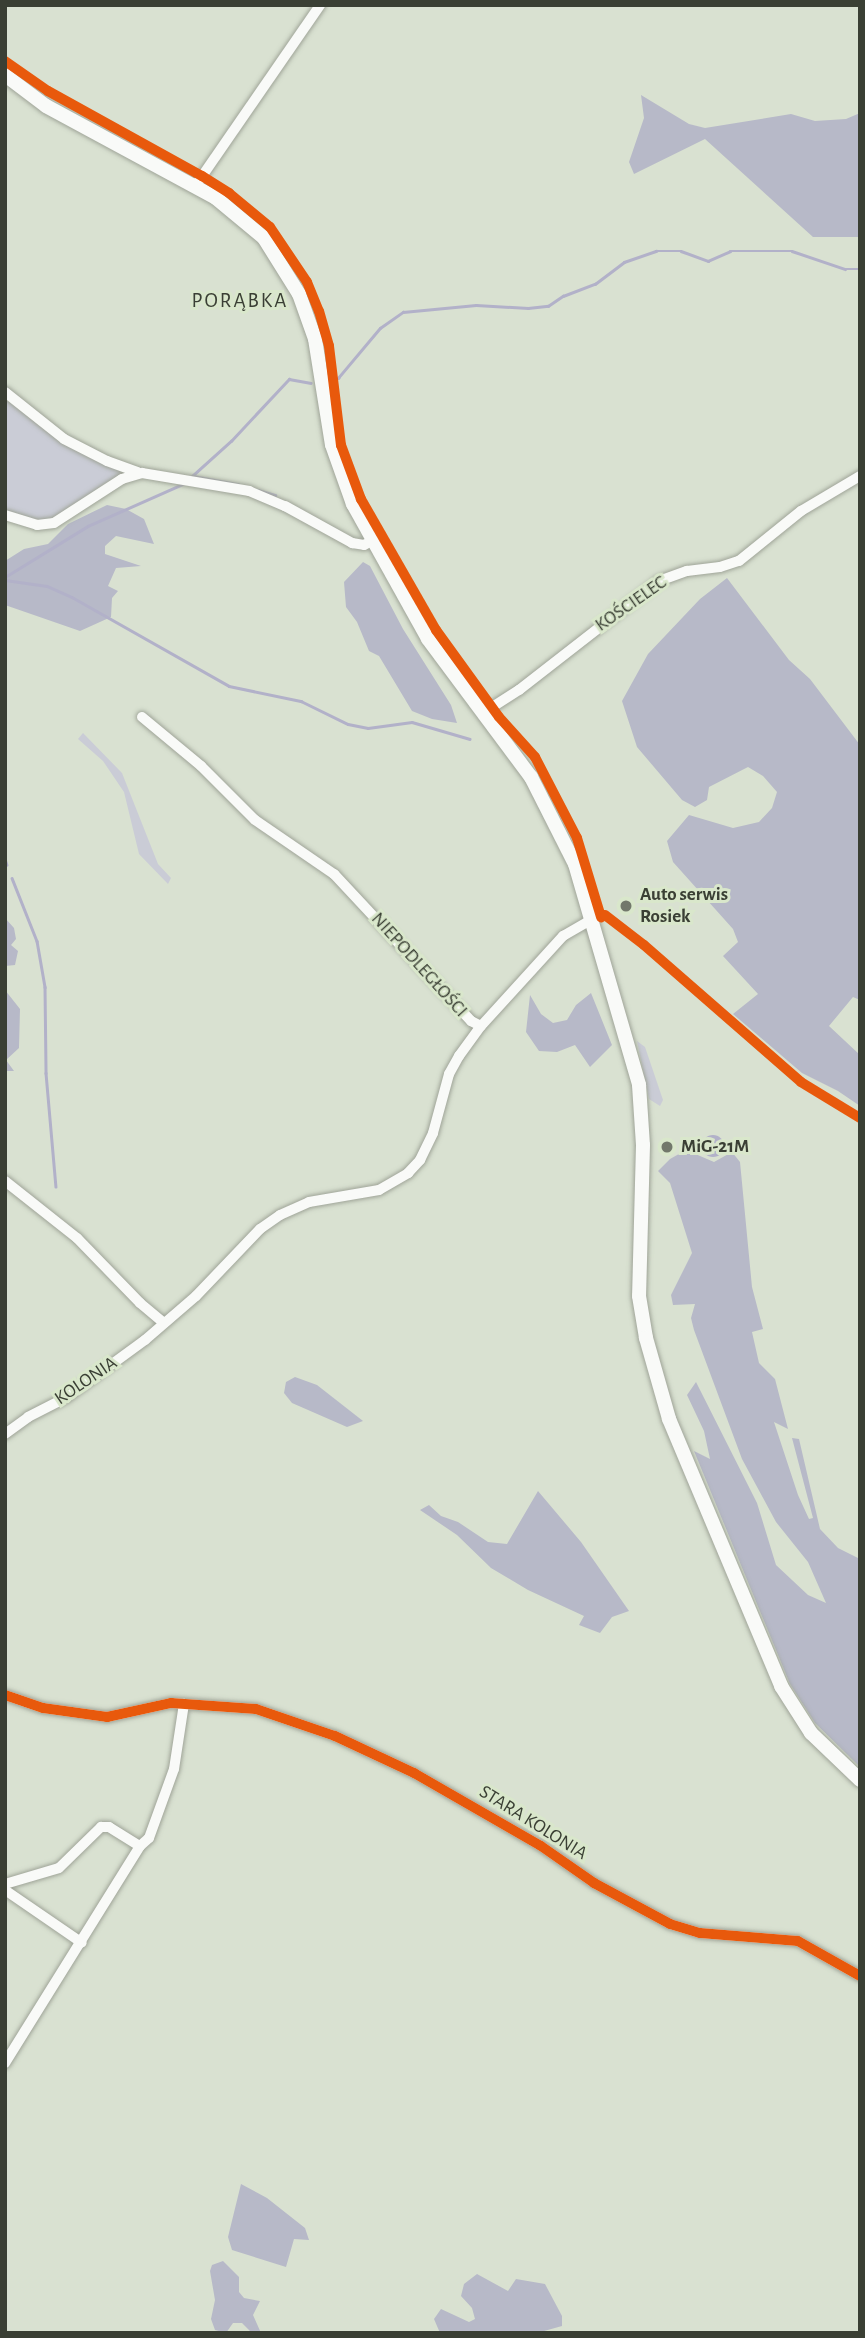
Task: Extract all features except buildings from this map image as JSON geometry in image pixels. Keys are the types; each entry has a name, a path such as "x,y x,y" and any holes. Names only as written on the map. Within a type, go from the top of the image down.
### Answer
{"main road":[{"path":"5,75 46,106 216,198 264,238 299,294 315,339 338,468 372,541 424,634 531,777 562,834 582,882 639,1085 643,1145 639,1296 646,1338 669,1419 780,1686 811,1733 860,1780"}],"street":[{"path":"195,185 320,5"},
{"path":"5,392 64,439 107,461 142,473 249,491 285,506 352,543 365,545 372,541"},
{"path":"5,515 37,525 54,523 122,479 142,473"},
{"name":"KOŚCIELEC","path":"483,713 519,690 659,581 687,571 720,567 738,561 801,511 860,476"},
{"name":"NIEPODLEGŁOŚCI","path":"142,717 201,766 256,820 334,874 471,1021 481,1026 449,1074 433,1133 420,1160 408,1174 379,1190 309,1202 280,1215 260,1229 196,1296 164,1323"},
{"path":"481,1026 563,936 592,919"},
{"path":"5,1181 77,1238 140,1303 164,1323"},
{"name":"KOLONIA","path":"5,1434 28,1417 80,1387 164,1323"},
{"name":"STARA KOLONIA","path":"5,1695 43,1709 96,1716 126,1714 157,1704 243,1706 335,1736 414,1773 474,1806 594,1883 670,1924 700,1933 777,1937 798,1941 860,1976"},
{"path":"5,2063 140,1846 149,1838 174,1769 184,1704"},
{"path":"5,1884 59,1868 101,1827 109,1827 140,1846"},
{"path":"5,1890 82,1943"}],"shaded area":[{"path":"641,95 689,124 705,128 791,114 815,121 846,119 860,113 860,237 813,237 705,139 634,174 629,162 644,118"},
{"path":"5,399 63,444 123,472 51,519 40,521 5,511"},
{"path":"107,505 126,509 144,519 154,544 116,536 105,546 105,554 141,566 116,568 108,586 118,591 112,598 111,617 80,631 5,605 5,561 24,549 48,544 68,524"},
{"path":"363,562 370,566 403,629 451,705 457,723 432,719 412,711 379,656 369,651 357,622 346,607 344,582"},
{"path":"727,578 789,660 810,679 860,745 860,1000 853,997 829,1026 860,1055 860,1106 838,1091 802,1073 733,1014 758,994 723,956 738,942 733,929 673,862 667,841 689,815 733,828 759,822 772,808 777,792 763,776 748,767 709,787 707,800 695,807 682,800 637,747 622,701 648,654 700,599"},
{"path":"83,733 122,773 158,864 171,878 168,884 139,854 124,792 103,761 78,739"},
{"path":"5,918 14,928 16,939 11,945 18,951 15,965 5,966"},
{"path":"5,990 20,1009 19,1048 6,1060 14,1071 5,1071"},
{"path":"591,993 612,1045 590,1067 575,1045 557,1052 539,1051 526,1032 530,995 541,1014 553,1023 567,1020 576,1005"},
{"path":"637,1041 645,1047 663,1100 660,1106 649,1099"},
{"path":"713,1135 721,1138 724,1146 721,1154 713,1157 705,1154 702,1146 705,1138"},
{"path":"686,1150 714,1162 732,1152 740,1162 752,1287 763,1329 752,1332 759,1363 775,1379 788,1429 774,1422 798,1495 809,1519 813,1518 792,1438 799,1439 820,1529 838,1548 860,1559 860,1767 815,1723 790,1684 694,1451 710,1459 704,1431 687,1395 696,1382 757,1503 776,1565 808,1595 826,1603 808,1562 776,1522 742,1459 694,1330 691,1318 695,1304 673,1305 671,1295 692,1253 670,1183 658,1171 670,1159"},
{"path":"295,1377 317,1385 363,1421 347,1427 292,1403 284,1393 286,1382"},
{"path":"538,1491 581,1542 629,1611 612,1617 600,1633 579,1625 584,1616 528,1590 491,1568 457,1535 420,1510 429,1505 441,1516 458,1522 488,1542 507,1544"},
{"path":"241,2184 267,2198 305,2228 309,2240 294,2239 286,2267 232,2250 228,2237"},
{"path":"223,2261 239,2277 239,2292 244,2298 260,2301 253,2315 261,2333 251,2332 242,2323 233,2323 226,2333 215,2330 211,2319 215,2300 210,2271 212,2265"},
{"path":"477,2274 508,2291 516,2279 545,2284 562,2316 562,2326 537,2333 440,2333 434,2319 441,2309 469,2322 475,2319 472,2308 461,2296 464,2284"}],"waterway":[{"path":"330,381 338,378 380,328 403,312 476,305 528,308 548,306 563,296 595,284 624,262 656,251 681,251 708,261 730,251 792,251 845,269 860,269"},
{"path":"191,477 231,441 289,379 311,383"},
{"path":"193,476 238,484"},
{"path":"5,577 88,526 183,484"},
{"path":"258,490 275,495"},
{"path":"5,580 47,586 72,597 229,686 301,701 348,724 368,728 412,722 470,739"},
{"path":"5,859 7,865"},
{"path":"12,878 37,941 45,987 46,1073 56,1187"}],"cycle path":[{"path":"5,61 48,91 202,176 229,193 270,227 307,282 319,311 329,346 341,445 361,499 436,630 499,717 535,757 577,838 601,917"},
{"path":"605,915 644,945 801,1082 860,1118"},
{"path":"5,1695 43,1708 107,1717 171,1703 256,1709 335,1736 414,1773 541,1846 594,1883 670,1924 700,1933 798,1941 860,1976"}],"place":[{"name":"Auto serwis Rosiek","path":"626,906"},
{"name":"MiG-21M","path":"667,1147"}],"district":[{"name":"PORĄBKA","path":"240,301"}]}
